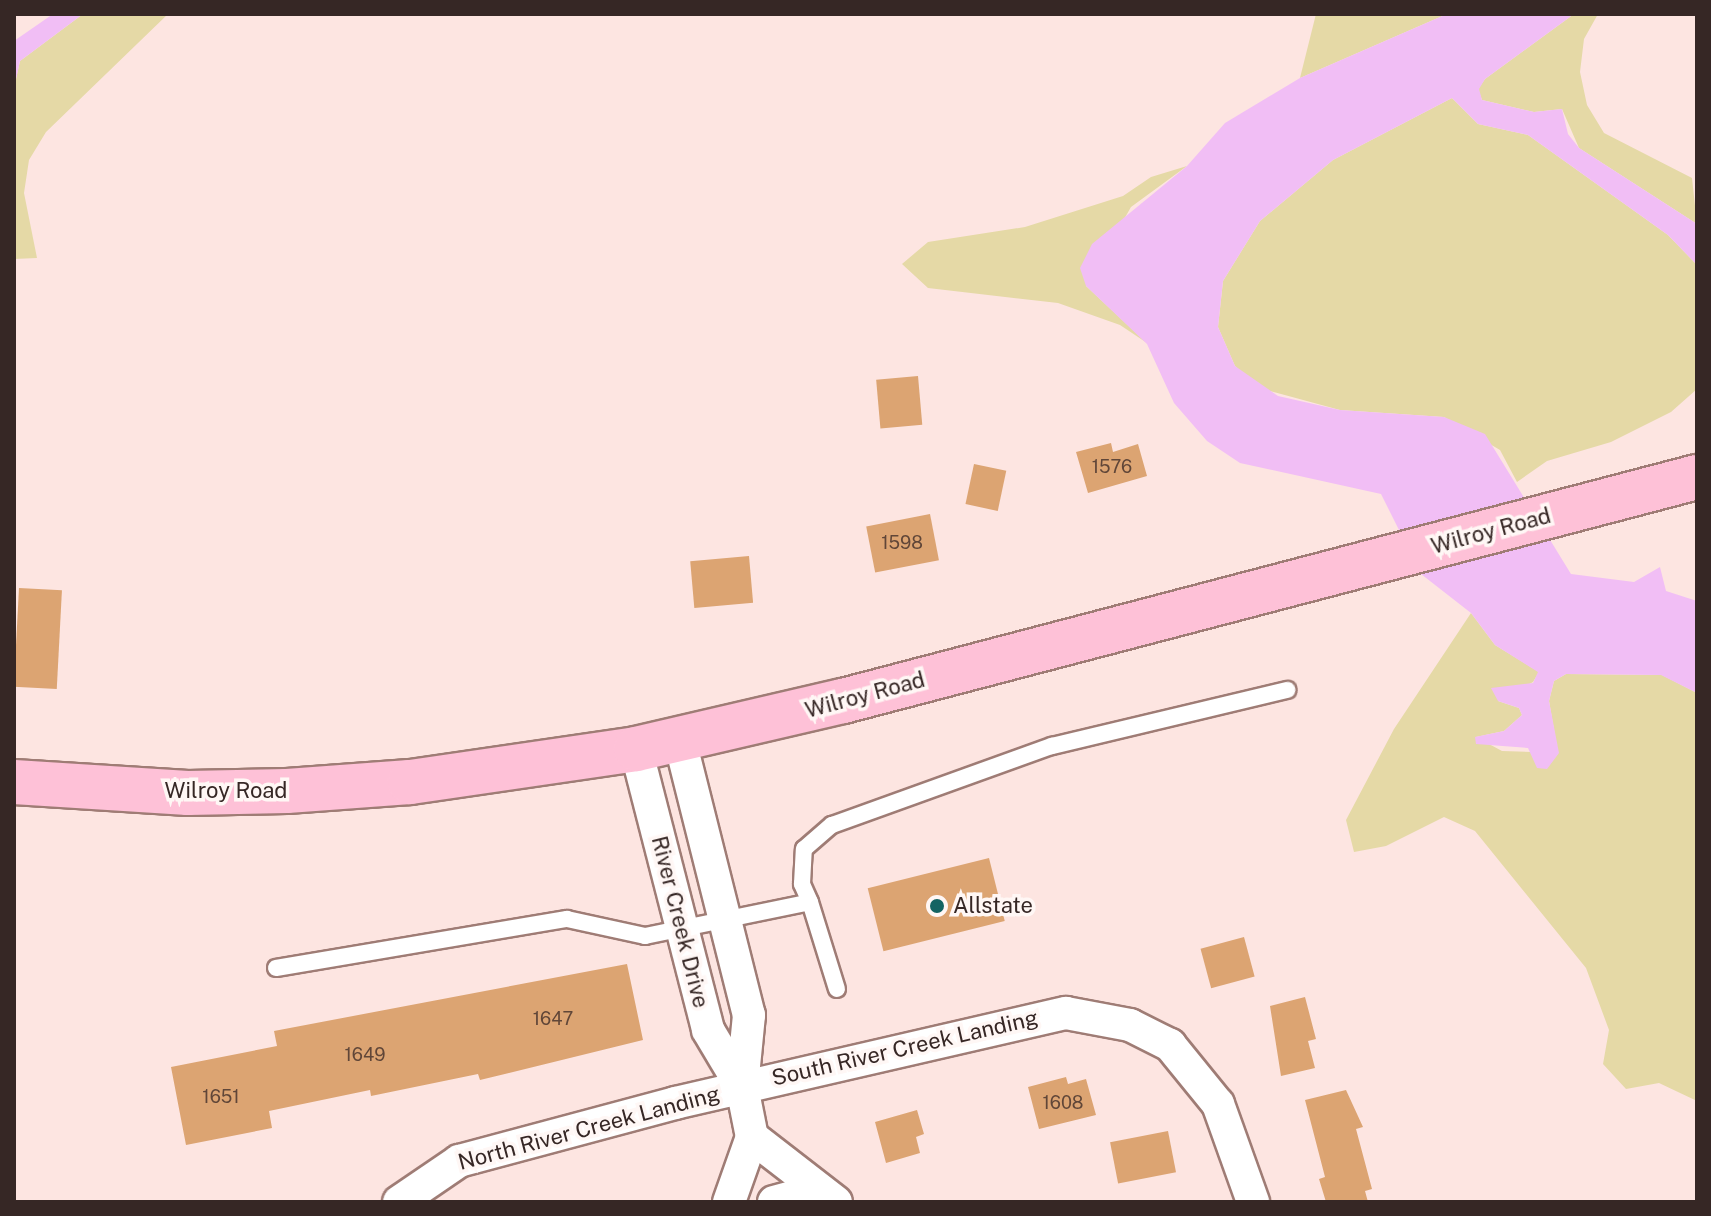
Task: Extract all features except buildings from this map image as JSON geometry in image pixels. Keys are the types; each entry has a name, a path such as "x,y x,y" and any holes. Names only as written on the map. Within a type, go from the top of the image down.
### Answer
{"main road":[{"name":"Wilroy Road","path":"14,782 188,793 287,791 410,782 636,749 680,741 1697,477"}],"street":[{"name":"River Creek Drive","path":"680,741 721,918 749,1015 742,1087 752,1137"},
{"name":"River Creek Drive","path":"636,749 708,1030 742,1087"},
{"name":"South River Creek Landing","path":"742,1087 1036,1015 1102,1017 1170,1045 1199,1076 1237,1142 1253,1202"},
{"name":"North River Creek Landing","path":"399,1202 459,1161 742,1087"},
{"path":"729,1202 752,1137 827,1196"},
{"path":"774,1202 827,1196"}],"lane":[{"path":"837,989 802,884 804,849 832,825 1052,746 1287,690"},
{"path":"276,968 567,919 645,936 810,902"}],"shaded area":[{"path":"53,14 83,14 20,61 14,88 14,41"},
{"path":"83,14 168,14 46,132 29,160 24,193 37,258 14,259 14,88 20,61"},
{"path":"1316,14 1447,14 1300,78"},
{"path":"1447,14 1574,14 1485,79 1479,89 1482,100 1534,112 1562,109 1568,134 1579,148 1697,224 1697,265 1668,235 1528,135 1478,124 1452,98 1333,160 1260,221 1223,281 1218,327 1235,366 1278,396 1340,410 1444,417 1485,434 1571,574 1634,582 1660,567 1666,591 1697,601 1697,693 1661,675 1566,674 1554,681 1549,701 1559,753 1547,769 1537,768 1528,748 1476,744 1475,737 1504,731 1522,715 1519,708 1498,701 1491,688 1533,683 1538,672 1495,645 1471,613 1421,574 1381,494 1240,463 1207,441 1174,403 1147,344 1086,286 1080,268 1092,244 1187,166 1225,123 1300,78"},
{"path":"1574,14 1598,14 1584,39 1580,72 1587,105 1604,133 1692,178 1697,224 1579,148 1562,109 1534,112 1482,100 1478,89 1485,79"},
{"path":"1452,98 1478,124 1528,135 1668,235 1697,265 1697,389 1671,412 1611,442 1547,461 1517,482 1500,450 1444,417 1340,410 1259,388 1235,366 1218,327 1223,281 1260,221 1333,160"},
{"path":"1187,166 1131,207 1086,286 1147,343 1120,325 1058,303 928,288 902,264 928,242 1025,227 1123,196 1151,177"},
{"path":"1471,613 1495,645 1539,672 1533,682 1498,701 1519,708 1522,715 1504,731 1476,737 1502,751 1558,753 1549,701 1554,681 1566,674 1662,675 1697,693 1697,1101 1659,1083 1626,1089 1603,1064 1609,1030 1586,968 1475,831 1444,817 1386,846 1354,852 1346,820 1394,729"}],"place":[{"name":"Allstate","path":"937,906"}]}
